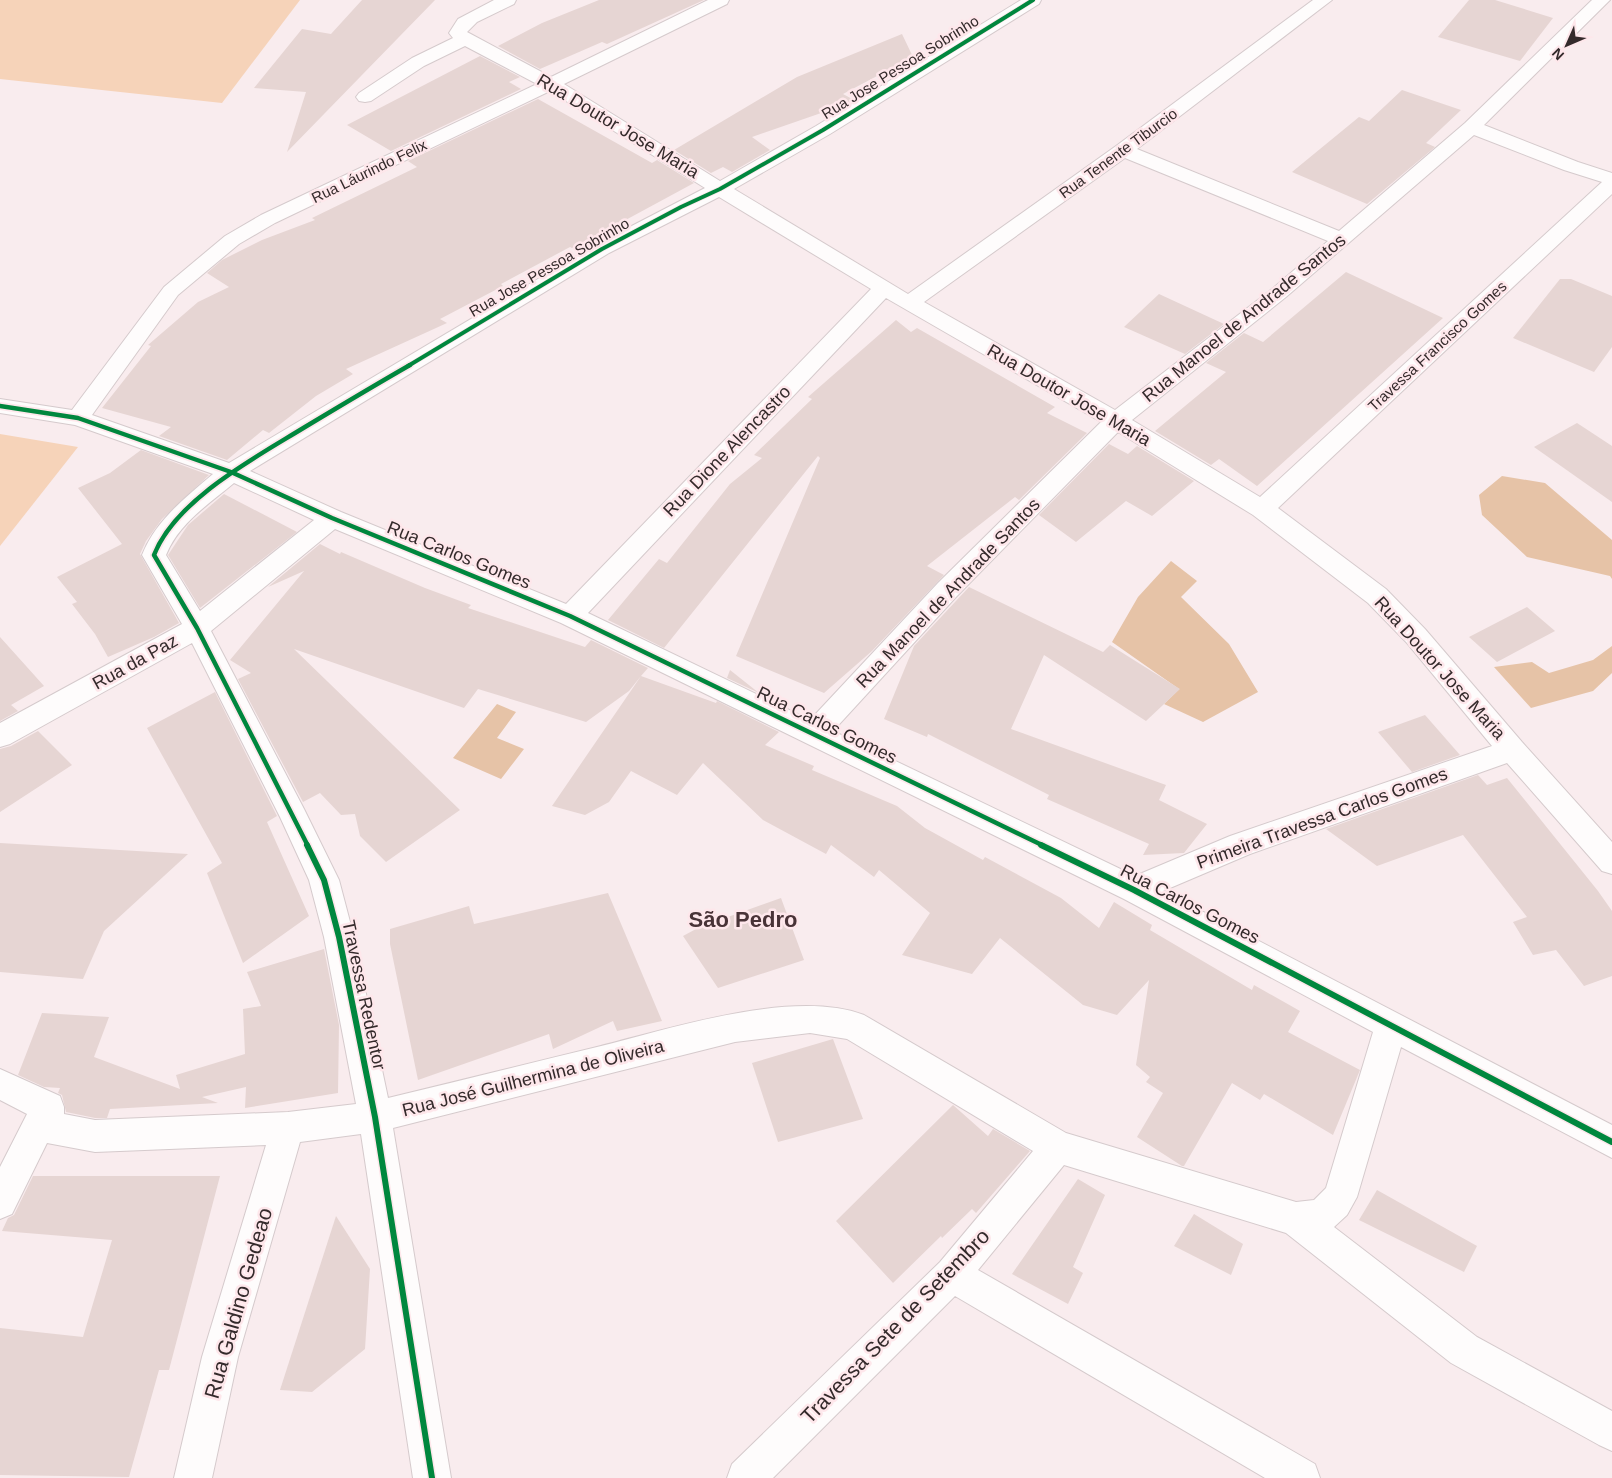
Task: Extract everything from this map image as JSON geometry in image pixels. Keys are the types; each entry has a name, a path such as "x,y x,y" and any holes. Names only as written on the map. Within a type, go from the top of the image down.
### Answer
{"street":[{"path":"365,97 508,0"},
{"name":"Rua Láurindo Felix","path":"78,418 171,291 232,240 268,219 551,84 721,0"},
{"name":"Rua Jose Pessoa Sobrinho","path":"154,555 157,544 167,530 232,472 602,249 680,207 720,189 823,130 1030,0"},
{"name":"Rua Tenente Tiburcio","path":"909,303 1123,150 1324,0"},
{"name":"Rua Manoel de Andrade Santos","path":"814,734 947,590 1116,421 1280,293 1472,127 1602,0"},
{"name":"Rua Doutor Jose Maria","path":"465,30 720,189 909,303 1116,421 1262,509 1377,596 1416,636 1512,750 1612,862"},
{"path":"1472,127 1572,166 1612,179"},
{"path":"1123,150 1342,239"},
{"name":"Travessa Francisco Gomes","path":"1262,509 1612,183"},
{"name":"Rua Dione Alencastro","path":"570,616 885,287"},
{"name":"Rua Carlos Gomes","path":"0,406 78,418 232,472 332,518 570,616 1134,890 1612,1142"},
{"name":"Rua da Paz","path":"0,736 197,628 332,518"},
{"name":"Travessa Redentor","path":"154,555 197,628 294,817 324,880 340,937 375,1117 432,1478"},
{"name":"Primeira Travessa Carlos Gomes","path":"1134,890 1240,845 1512,750"},
{"name":"Rua José Guilhermina de Oliveira","path":"48,1107 48,1127 95,1136 288,1128 375,1117 735,1028 810,1019 854,1025 1058,1147 1296,1219"},
{"path":"1296,1219 1314,1218 1331,1210 1340,1197 1392,1025"},
{"path":"0,1084 48,1107 0,1202"},
{"name":"Rua Galdino Gedeao","path":"193,1478 220,1357 288,1128"},
{"name":"Travessa Sete de Setembro","path":"746,1478 952,1274 1058,1147"},
{"path":"1296,1219 1464,1350 1612,1432"},
{"path":"952,1274 1301,1478"}],"shaded area":[{"path":"0,0 300,0 222,103 0,79"},
{"path":"0,434 78,447 0,546"},
{"path":"1502,476 1545,483 1612,540 1612,579 1610,576 1527,557 1482,515 1479,495"},
{"path":"1171,561 1197,581 1181,597 1229,644 1258,692 1203,722 1164,704 1179,689 1112,642 1138,597"},
{"path":"1612,646 1612,673 1593,691 1531,708 1494,667 1532,662 1549,673 1593,660"},
{"path":"497,704 516,712 497,738 524,749 501,779 453,758"}],"building":[{"path":"362,0 435,0 287,152 306,92 254,88 302,29 331,34"},
{"path":"599,0 704,0 607,44 602,42 540,69 498,46 542,23"},
{"path":"1469,0 1495,0 1553,18 1520,61 1438,37"},
{"path":"902,34 913,57 843,94 854,100 850,103 752,137 770,150 732,172 723,167 711,173 674,150 797,77"},
{"path":"480,56 520,77 509,82 521,89 391,151 347,125"},
{"path":"1402,90 1461,110 1426,143 1435,147 1367,204 1292,172 1359,117 1369,121"},
{"path":"538,99 652,163 657,160 694,183 609,229 572,248 570,247 501,284 503,286 440,319 447,323 346,369 353,374 316,396 269,433 263,430 227,460 159,436 171,427 102,408 151,346 148,345 198,302 229,287 207,273 222,260 262,240 315,220 312,218 417,167 408,161"},
{"path":"1346,272 1443,318 1257,486 1219,459 1211,465 1155,431 1226,372 1206,363 1244,333 1263,342"},
{"path":"1560,279 1571,279 1612,296 1612,347 1594,372 1513,338"},
{"path":"1159,294 1224,324 1185,354 1124,327"},
{"path":"896,320 911,332 917,328 1055,407 1047,413 1087,433 1019,500 1015,497 927,566 944,575 872,651 824,693 736,656 820,458 818,456 664,648 608,620 659,559 667,563 730,484 762,458 754,455 812,399 808,397"},
{"path":"1577,423 1612,446 1612,502 1534,447"},
{"path":"1109,444 1128,454 1137,446 1194,481 1152,516 1126,501 1076,542 1039,515"},
{"path":"141,450 209,475 162,519 146,541 140,554 179,623 154,637 108,657 95,634 72,604 77,602 57,577 122,544 78,488 110,473"},
{"path":"224,494 297,532 200,608 168,555 188,525"},
{"path":"320,544 340,554 341,552 425,588 471,605 468,608 585,647 591,640 648,668 629,691 586,722 478,689 464,708 294,649 460,810 386,862 360,836 355,814 341,815 320,793 303,802 238,679 251,673 230,660 304,571 268,587"},
{"path":"969,587 1103,652 1110,645 1180,689 1146,721 1044,655 1011,729 1166,785 1159,800 1207,824 1184,853 1143,855 1149,844 1047,799 1049,795 928,734 927,737 884,719 914,646"},
{"path":"1527,607 1555,631 1497,662 1469,637"},
{"path":"0,637 44,686 11,705 18,711 0,721"},
{"path":"730,670 759,693 727,678"},
{"path":"641,676 716,703 717,701 779,732 765,745 814,766 812,770 897,806 925,828 983,860 985,857 1061,898 1099,928 1114,902 1152,925 1150,930 1252,990 1254,985 1300,1011 1288,1032 1360,1070 1333,1135 1264,1094 1260,1100 1232,1083 1184,1166 1182,1166 1137,1137 1163,1093 1146,1082 1150,1077 1136,1065 1149,980 1117,1015 1083,1005 1000,938 972,974 902,955 930,913 879,870 874,877 831,845 826,854 763,820 703,763 677,795 631,771 609,802 585,815 552,806"},
{"path":"215,692 277,816 267,822 309,916 243,963 207,873 222,863 147,728"},
{"path":"1425,715 1460,755 1412,772 1378,732"},
{"path":"38,731 72,765 0,812 0,749 11,746"},
{"path":"1478,775 1487,785 1507,778 1612,911 1612,976 1584,986 1556,950 1533,955 1513,922 1527,917 1463,835 1377,866 1326,829"},
{"path":"0,843 188,854 104,931 83,979 0,972"},
{"path":"608,893 662,1021 617,1031 613,1021 553,1049 549,1034 418,1080 390,944 390,929 469,906 474,924"},
{"path":"781,898 804,960 718,988 683,936 722,915 725,918"},
{"path":"324,949 339,1025 338,1093 245,1108 246,1087 202,1097 218,1103 110,1109 107,1118 95,1118 66,1112 62,1095 58,1093 60,1088 44,1087 18,1075 42,1013 109,1017 94,1057 180,1089 176,1075 245,1054 243,1009 261,1006 247,972"},
{"path":"833,1039 863,1119 778,1142 752,1063"},
{"path":"953,1105 988,1136 993,1129 1030,1151 976,1213 972,1209 893,1283 836,1221"},
{"path":"33,1176 220,1176 169,1370 159,1370 129,1477 0,1475 0,1328 83,1337 112,1240 2,1231 8,1218 14,1215"},
{"path":"1078,1179 1105,1195 1073,1267 1083,1273 1068,1304 1012,1274"},
{"path":"1377,1190 1477,1246 1464,1272 1359,1220"},
{"path":"1194,1214 1243,1244 1231,1275 1174,1246"},
{"path":"336,1216 370,1269 365,1349 312,1392 280,1390"}],"cycle path":[{"path":"432,1478 375,1117 339,937 324,880 294,817 197,628 154,555 159,543 176,520 231,472 602,249 681,207 720,189 823,130 1033,0"},
{"path":"0,406 78,418 231,472 332,518 570,616 1134,890 1612,1142"}],"district":[{"name":"São Pedro","path":"743,919"}]}
